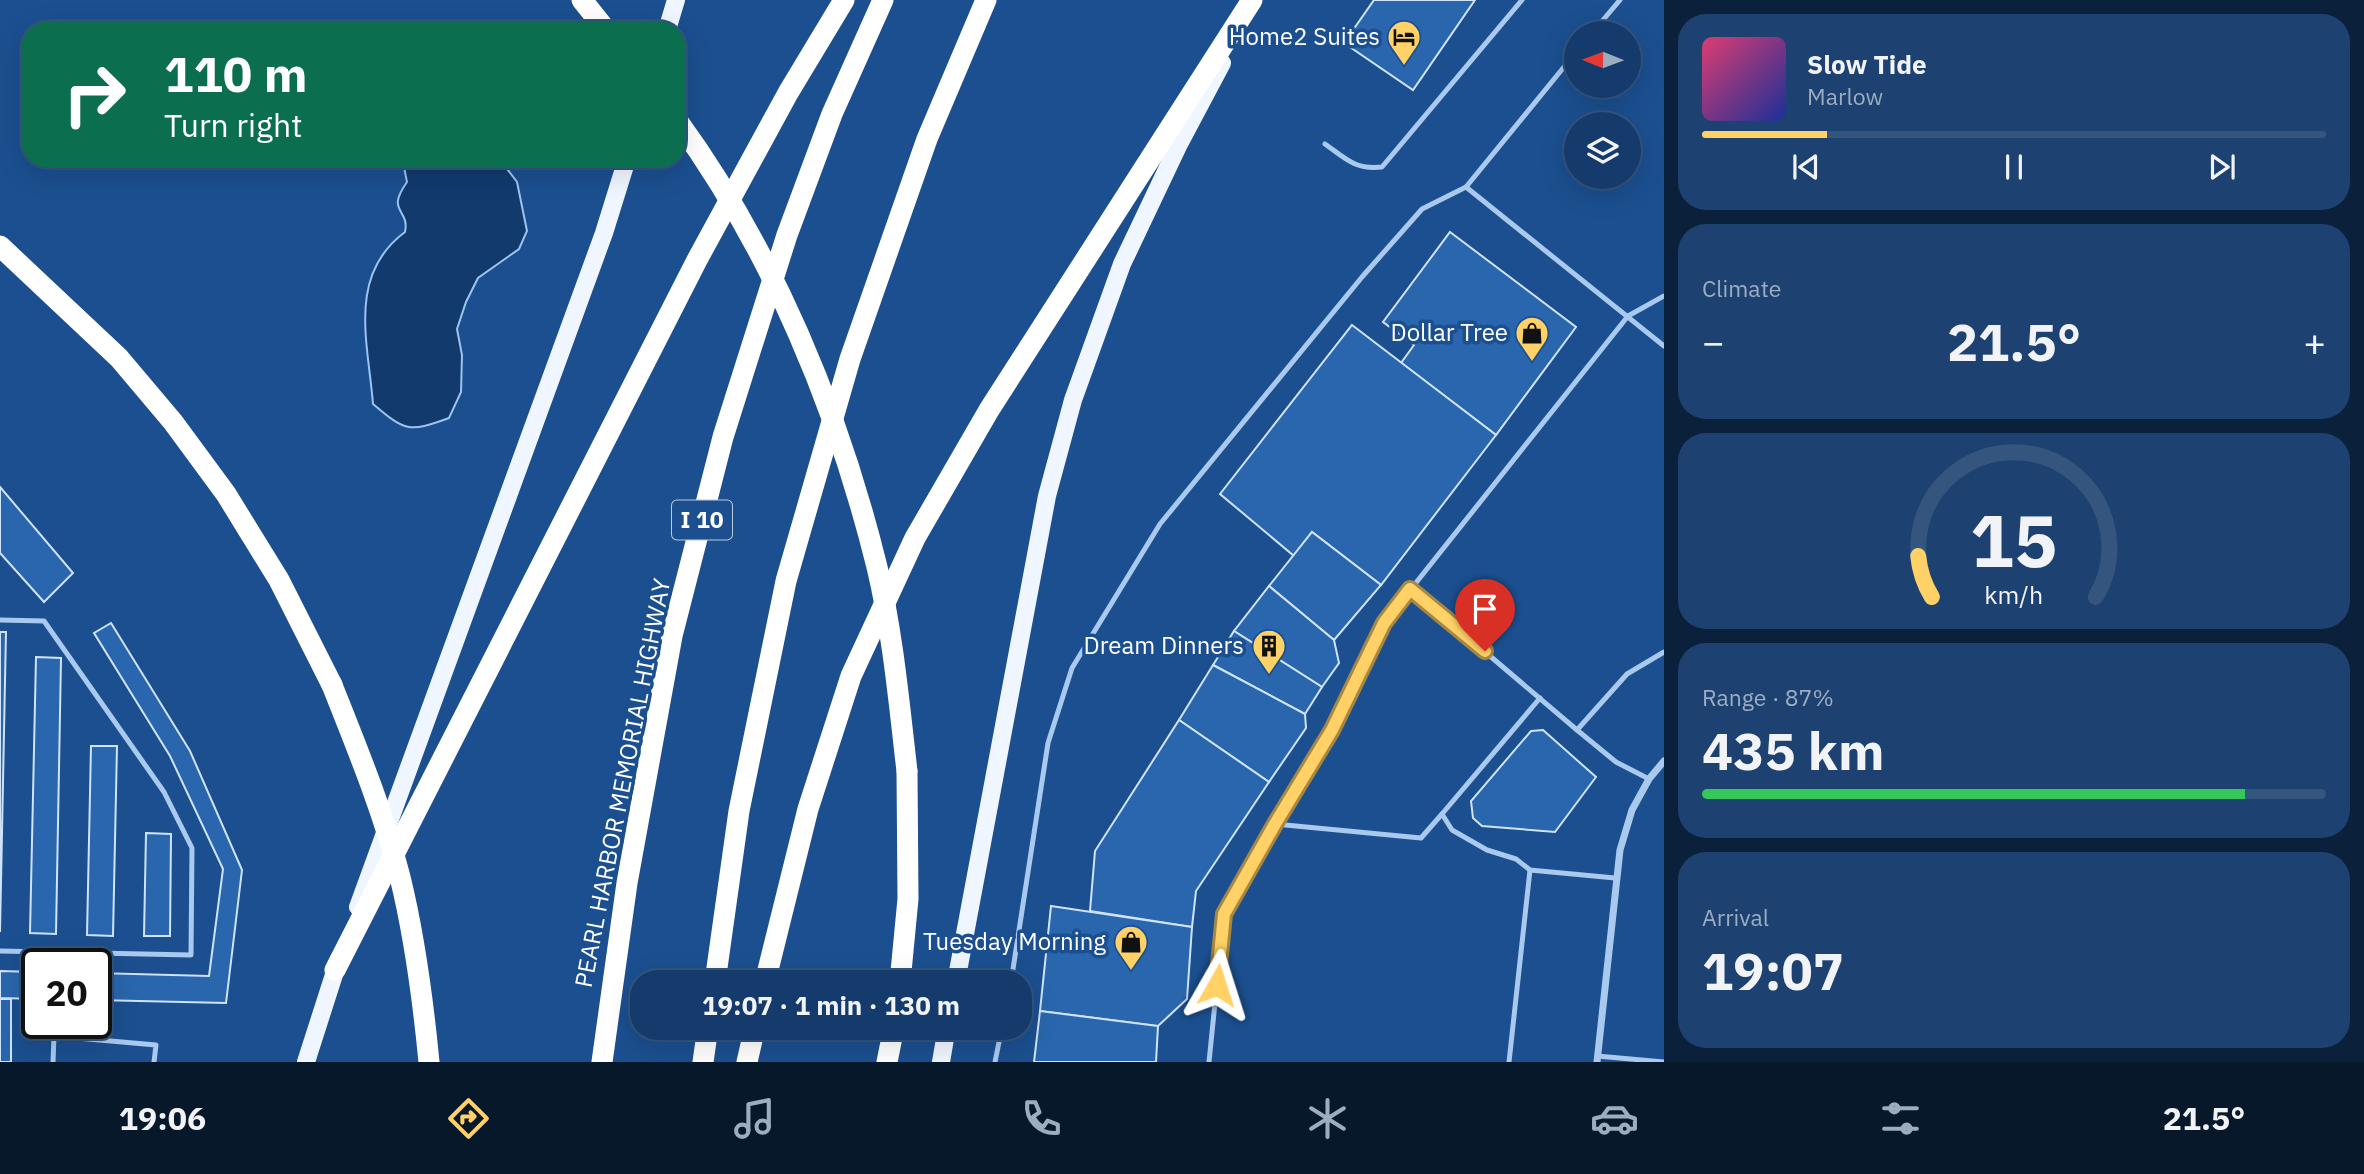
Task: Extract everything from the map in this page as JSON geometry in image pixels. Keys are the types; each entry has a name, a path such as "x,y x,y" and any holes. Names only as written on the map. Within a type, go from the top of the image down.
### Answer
{"highway":[{"path":"582,0 599,21"},
{"path":"335,970 697,260 788,93 844,0"},
{"name":"PEARL HARBOR MEMORIAL HIGHWAY","path":"602,1062 627,883 672,636 723,437 787,235 832,114 883,0"},
{"path":"717,970 739,811 786,581 850,359 927,139 986,0"},
{"path":"768,970 808,809 851,676 915,538 989,410 1254,0"},
{"path":"686,132 709,164 763,258 813,369 849,467 877,569 897,688 907,771 908,899 901,970"},
{"path":"0,246 119,358 173,422 226,494 279,580 332,685 370,778 400,877 420,976 429,1062"},
{"path":"703,1062 706,1040"},
{"path":"747,1062 752,1040"},
{"path":"887,1062 891,1040"}],"main road":[{"path":"670,21 676,0"},
{"path":"958,970 1047,496 1073,400 1122,264 1179,144 1254,0"},
{"path":"306,1062 335,970 595,259 624,168"},
{"path":"941,1062 945,1040"}],"street":[{"path":"1597,1059 1619,850 1632,810 1649,779 1664,761"}],"lane":[{"path":"1325,144 1355,166 1368,169 1382,167 1522,0"},
{"path":"1602,21 1620,0"},
{"path":"1013,970 1048,743 1072,668 1160,524 1177,503 1362,277 1422,209 1466,187 1564,67"},
{"path":"1466,187 1664,346"},
{"path":"1209,1062 1224,914 1332,730 1384,623 1628,316 1664,296"},
{"path":"1410,589 1616,762 1649,779"},
{"path":"0,620 44,621 164,792 192,848 191,955 0,951"},
{"path":"1577,730 1627,674 1664,652"},
{"path":"1275,824 1421,838 1540,698"},
{"path":"1442,814 1452,830 1487,850 1516,859 1530,870 1615,878"},
{"path":"1509,1062 1530,870"},
{"path":"53,1062 54,1036 156,1045 153,1062"},
{"path":"995,1062 999,1040"},
{"path":"1597,1059 1664,1062"}],"water":[{"path":"404,168 506,168 517,182 527,231 519,249 478,278 466,302 457,329 462,355 461,392 449,418 415,427 400,424 373,404 365,311 375,268 387,249 405,232 406,224 398,200 407,182"}],"building":[{"name":"Home2 Suites","path":"1374,0 1475,0 1413,90 1344,43"},
{"path":"1450,232 1576,327 1496,435 1401,363 1414,345 1383,322"},
{"path":"1352,325 1496,435 1381,585 1312,532 1294,556 1220,494"},
{"path":"0,487 73,573 44,602 0,553"},
{"path":"1312,532 1381,585 1334,640 1269,586"},
{"path":"1269,586 1334,640 1339,663 1322,687 1234,631"},
{"path":"111,623 190,751 242,870 226,1003 112,1000 112,973 209,976 223,869 170,756 94,633"},
{"name":"Dream Dinners","path":"1234,631 1322,687 1305,714 1213,665"},
{"path":"0,632 6,632 0,932"},
{"path":"36,657 61,658 56,934 30,933"},
{"path":"1213,665 1305,714 1306,728 1269,782 1179,720"},
{"path":"1179,720 1269,782 1196,891 1192,927 1090,911 1095,851"},
{"path":"1543,730 1596,777 1555,832 1482,826 1473,818 1471,801 1531,731"},
{"path":"91,746 117,746 113,936 87,935"},
{"path":"146,833 171,834 170,936 144,936"},
{"path":"1051,906 1192,927 1187,999 1158,1026 1040,1011"},
{"path":"0,971 21,972 21,999 0,998"},
{"path":"0,999 11,999 11,1062 0,1062"},
{"path":"1040,1011 1158,1026 1156,1062 1034,1062"}],"place":[{"name":"Home2 Suites","path":"1404,67"},
{"name":"Dollar Tree","path":"1532,363"},
{"name":"Dream Dinners","path":"1269,676"},
{"name":"Tuesday Morning","path":"1131,972"}],"route":[{"path":"1217,985 1224,914 1332,730 1384,623 1410,589 1485,651"}]}
